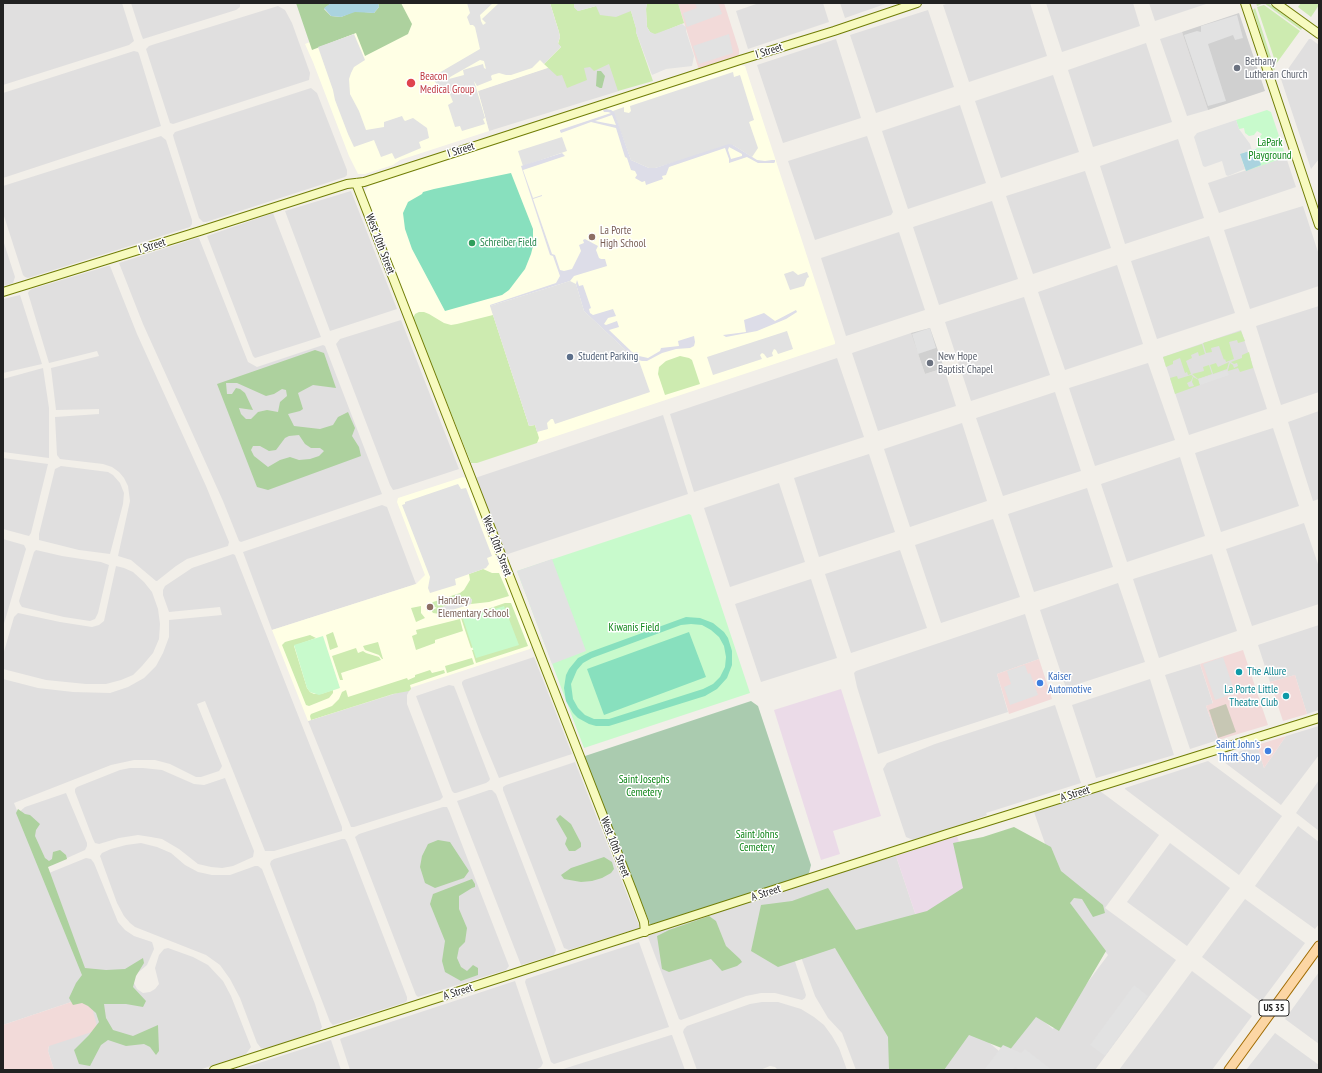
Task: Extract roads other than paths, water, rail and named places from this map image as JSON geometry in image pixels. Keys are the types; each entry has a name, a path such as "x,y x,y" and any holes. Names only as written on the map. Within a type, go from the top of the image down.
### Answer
{"main road":[{"name":"US 35","path":"1229,1070 1319,946"}],"street":[{"name":"I Street","path":"3,292 347,184 362,182 917,3"},
{"path":"1246,3 1319,225"},
{"path":"1276,3 1319,34"},
{"name":"West 10th Street","path":"356,183 632,890 644,922 645,932"},
{"name":"A Street","path":"214,1070 947,834 1319,718"}],"water":[{"path":"331,3 378,3 379,7 374,13 355,12 341,17 331,16 324,8"},
{"path":"1256,149 1261,165 1246,171 1240,154"}],"place":[{"name":"Bethany Lutheran Church","path":"1237,68"},
{"name":"Beacon Medical Group","path":"411,83"},
{"name":"La Porte High School","path":"592,237"},
{"name":"Schreiber Field","path":"472,243"},
{"name":"Student Parking","path":"570,357"},
{"name":"New Hope Baptist Chapel","path":"930,363"},
{"name":"Handley Elementary School","path":"430,607"},
{"name":"The Allure","path":"1239,672"},
{"name":"Kaiser Automotive","path":"1040,683"},
{"name":"La Porte Little Theatre Club","path":"1286,696"},
{"name":"Saint John's Thrift Shop","path":"1268,751"}],"park label":[{"name":"LaPark Playground","path":"1270,149"},
{"name":"Kiwanis Field","path":"634,628"},
{"name":"Saint Josephs Cemetery","path":"644,786"},
{"name":"Saint Johns Cemetery","path":"757,841"}]}
